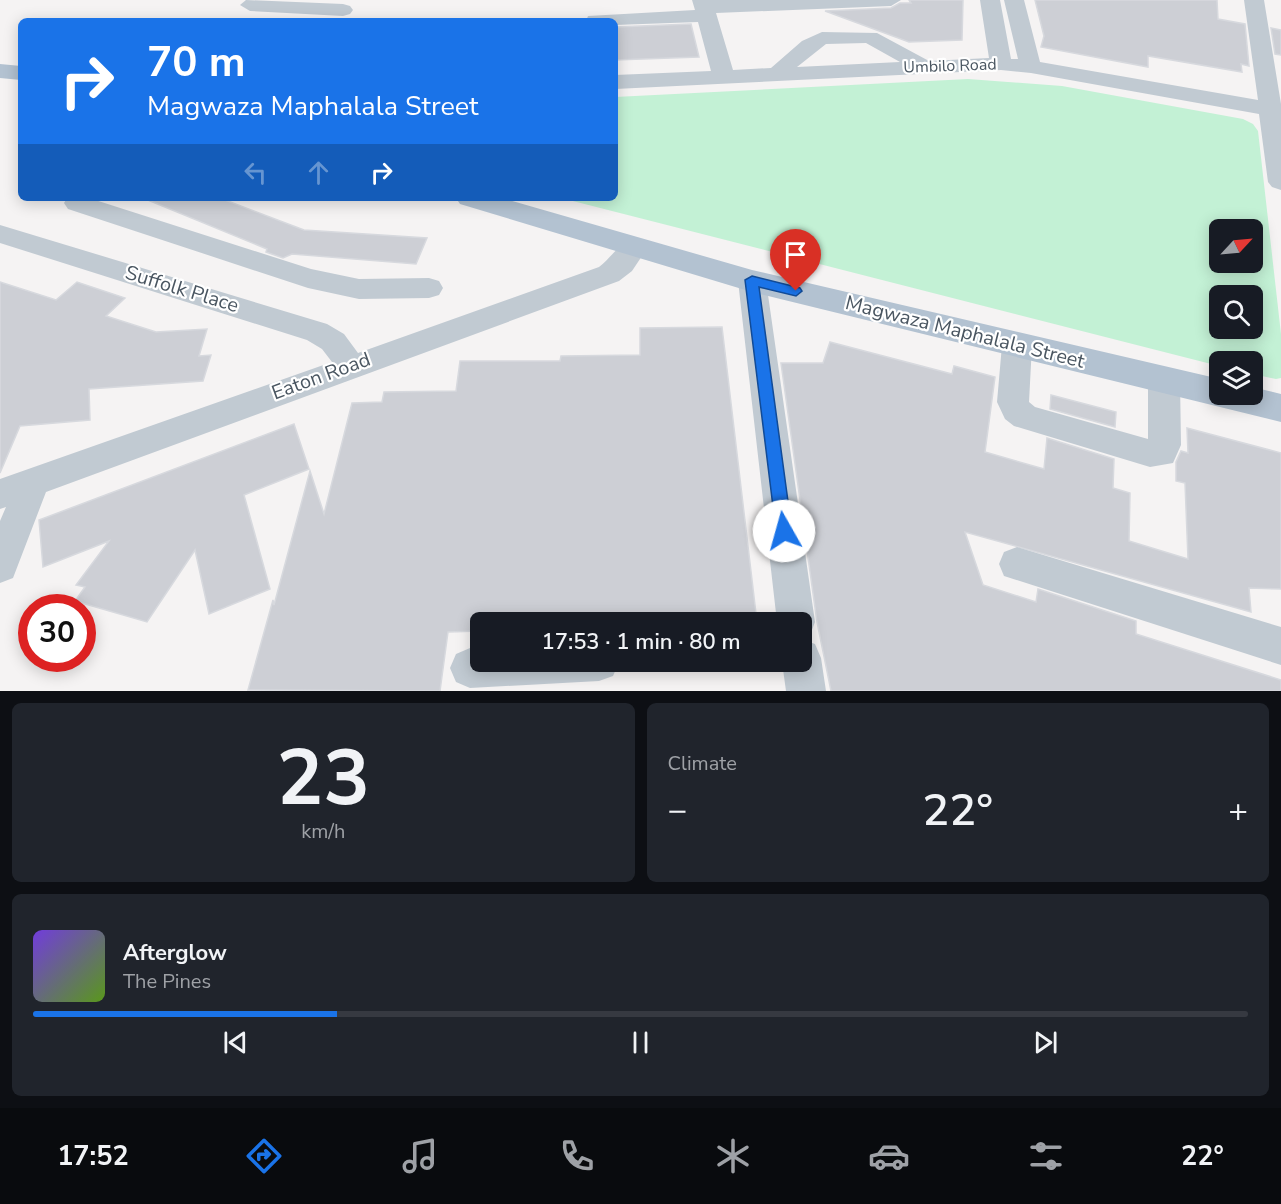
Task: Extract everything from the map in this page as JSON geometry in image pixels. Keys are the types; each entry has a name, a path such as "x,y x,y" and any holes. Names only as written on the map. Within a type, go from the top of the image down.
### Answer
{"main road":[{"path":"0,71 18,73"},
{"name":"Magwaza Maphalala Street","path":"480,201 752,280 1209,391"},
{"name":"Magwaza Maphalala Street","path":"1263,404 1281,408"}],"street":[{"path":"603,18 637,9 891,0"},
{"path":"1254,0 1276,110 1281,182"},
{"path":"1000,64 990,1 1015,2 1031,67"},
{"path":"704,8 724,77"},
{"path":"247,9 343,10"},
{"path":"777,74 809,45 822,38 870,37 924,67"},
{"name":"Umbilo Road","path":"618,82 1000,64 1031,67 1276,110"},
{"path":"77,203 308,278 359,289 429,288"},
{"name":"Suffolk Place","path":"0,234 280,320 330,338 339,346 350,366"},
{"name":"Eaton Road","path":"0,494 609,274 622,264 634,247"},
{"path":"280,320 308,278"},
{"path":"752,280 795,612"},
{"path":"1017,345 1013,402 1016,410 1025,417 1150,453 1161,453 1164,446 1164,380"},
{"path":"0,566 33,482"},
{"path":"1017,564 1281,646"},
{"path":"803,672 806,691"}],"green space":[{"path":"968,79 1062,86 1243,119 1253,124 1258,131 1281,334 1281,378 1263,376 1263,351 1209,351 1209,363 573,201 618,201 618,97"}],"building":[{"path":"909,0 963,0 962,40 909,42 825,11 891,8 900,3 911,3"},
{"path":"1035,0 1217,0 1218,19 1245,24 1249,66 1241,64 1242,72 1148,56 1148,67 1041,47 1044,36"},
{"path":"691,24 699,57 618,60 618,27"},
{"path":"1271,28 1281,30 1281,55 1275,54"},
{"path":"150,201 228,201 304,230 427,238 416,264 292,254 283,258 266,252 267,249"},
{"path":"0,282 56,300 77,282 125,298 106,316 156,332 207,329 199,356 211,355 203,381 89,389 90,420 20,426 0,473"},
{"path":"722,327 756,612 470,612 470,631 448,632 440,691 248,690 273,600 274,605 310,471 324,514 352,403 382,402 384,392 456,391 460,361 560,361 561,356 640,355 640,328"},
{"path":"830,342 952,374 954,366 995,377 985,452 1044,469 1047,438 1114,459 1113,488 1130,493 1129,541 1188,559 1185,483 1176,481 1176,462 1181,451 1188,453 1187,428 1281,453 1281,589 1249,588 1251,612 965,532 983,585 1036,602 1038,589 1136,621 1136,634 1281,680 1281,691 831,691 817,622 781,363 823,363"},
{"path":"1051,395 1116,412 1115,427 1050,409"},
{"path":"294,424 309,469 244,495 270,589 209,614 195,550 147,622 96,607 96,594 80,594 85,587 76,585 109,541 43,567 39,520"}],"route":[{"path":"784,531 752,280 796,291"}]}
